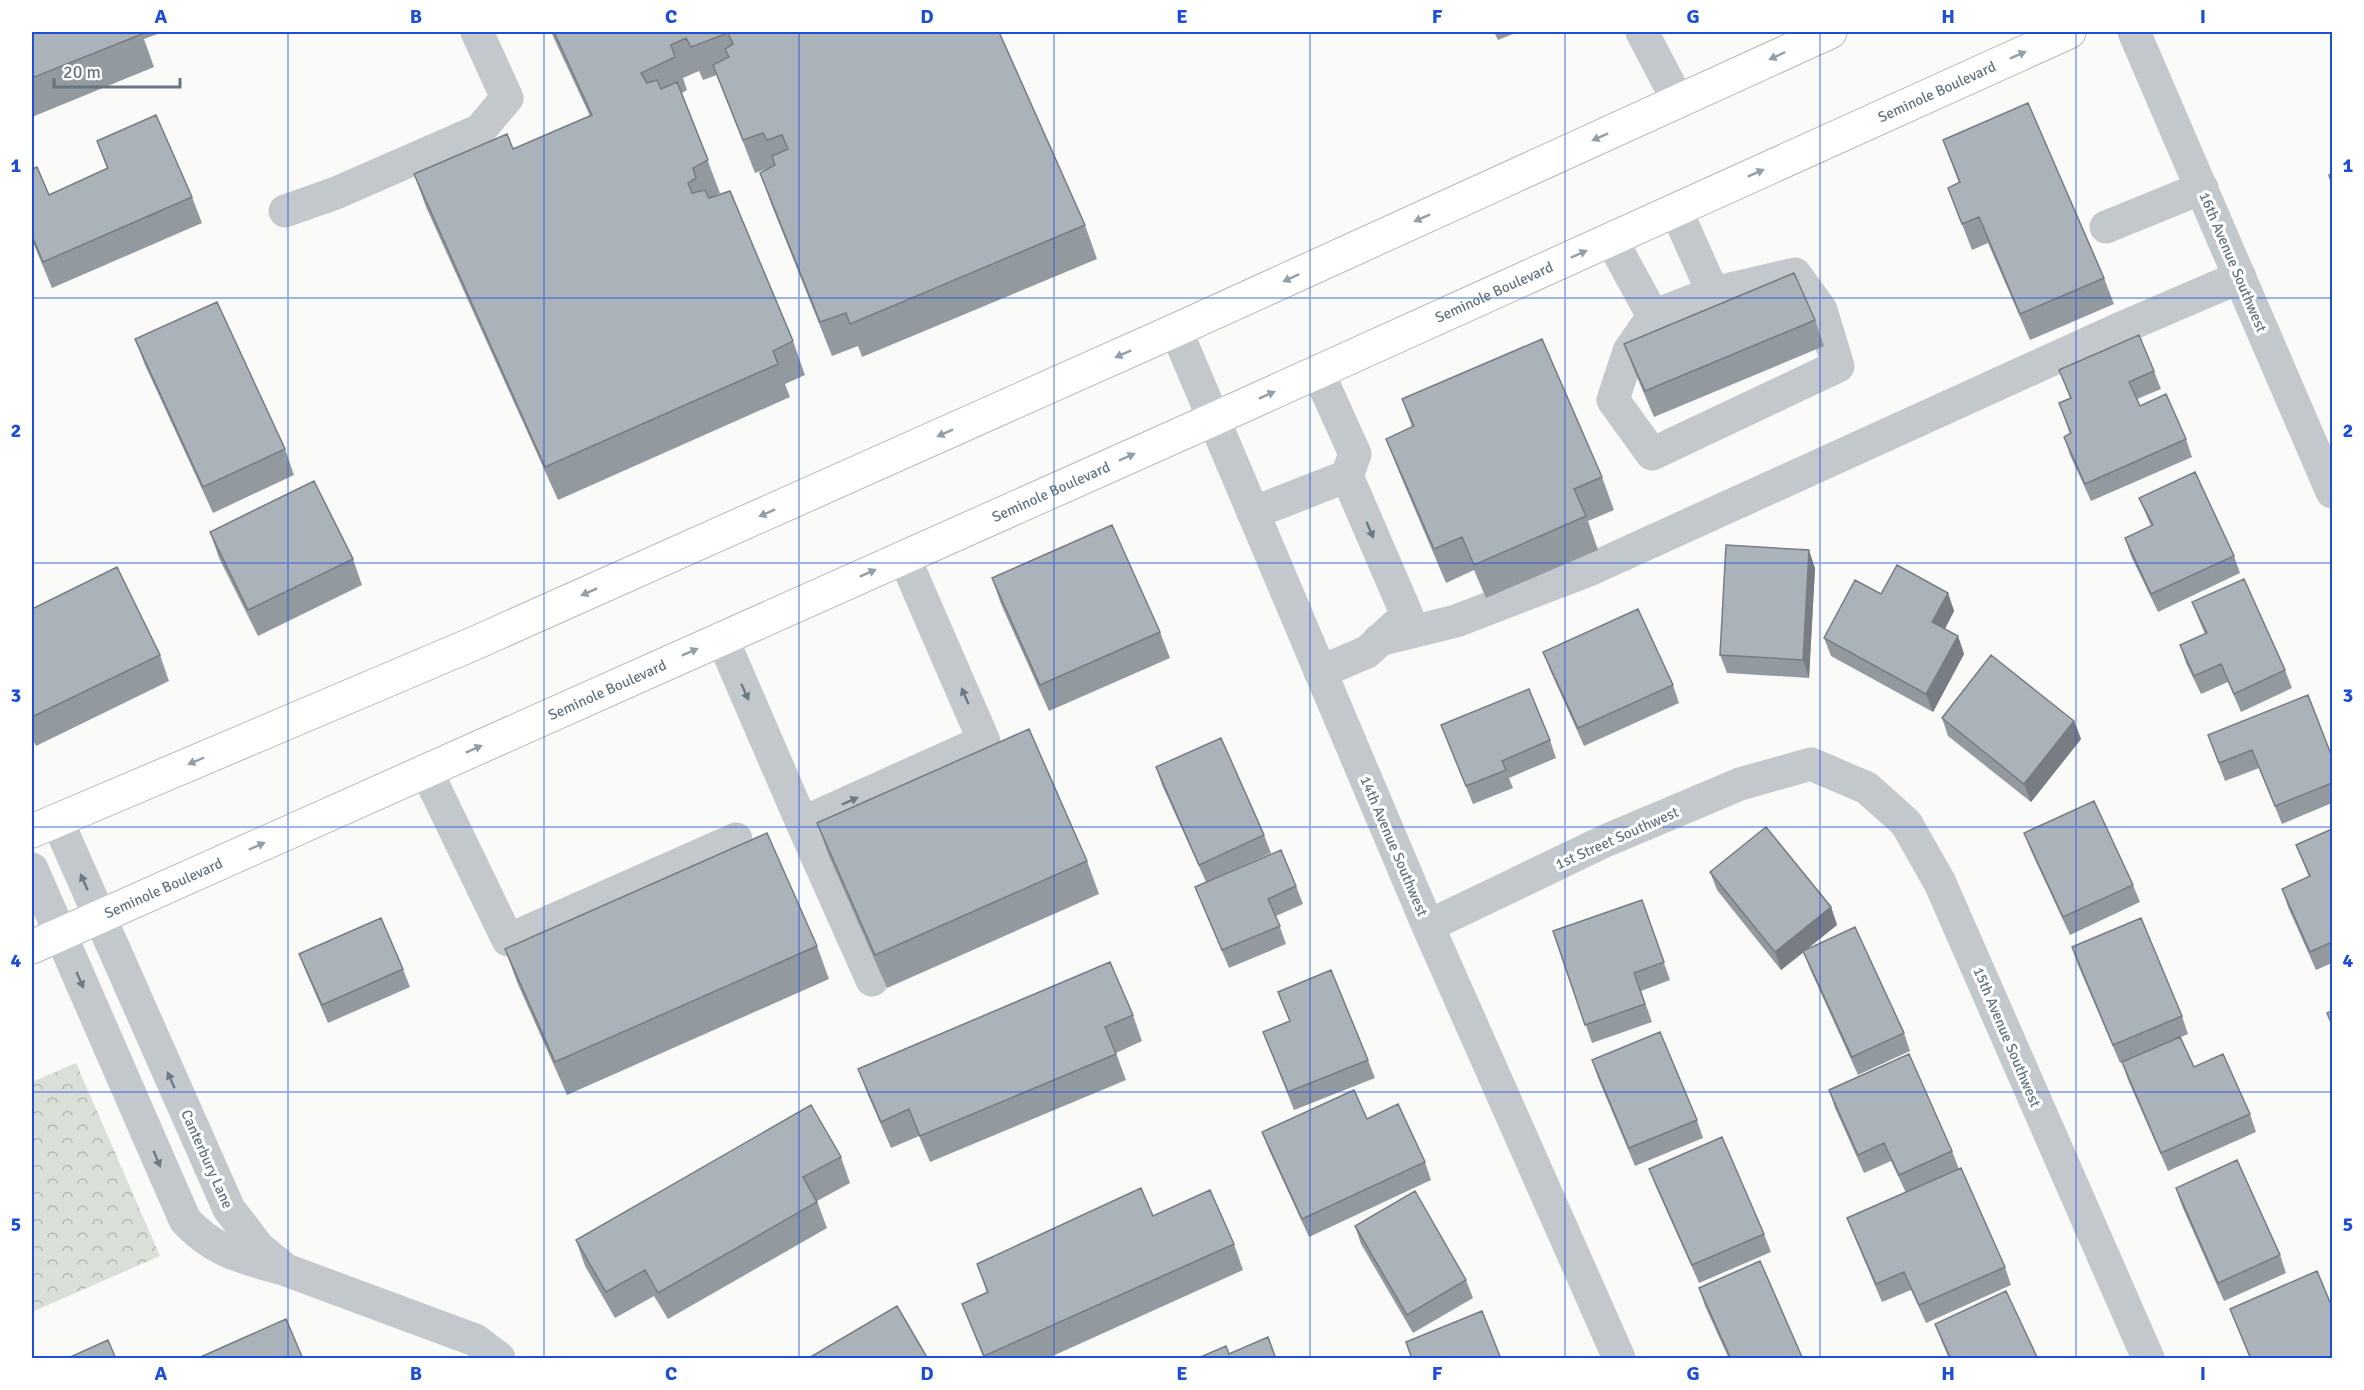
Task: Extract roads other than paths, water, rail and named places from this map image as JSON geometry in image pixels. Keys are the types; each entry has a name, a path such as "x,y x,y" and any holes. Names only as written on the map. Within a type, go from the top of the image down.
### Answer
{"main road":[{"path":"44,826 475,643 1176,330 1830,32"},
{"name":"Seminole Boulevard","path":"46,940 1214,419 2069,32"}],"street":[{"path":"285,211 336,193 480,130 507,98 477,32"},
{"path":"1642,32 1678,101"},
{"name":"16th Avenue Southwest","path":"2134,32 2332,492"},
{"path":"2106,228 2202,188"},
{"path":"1676,210 1713,293"},
{"path":"1611,239 1653,315"},
{"path":"1795,274 1821,310 1838,366 1652,454 1613,400 1629,351 1653,315 1713,293 1795,274"},
{"path":"1379,640 1456,621 1589,570 2240,277"},
{"name":"14th Avenue Southwest","path":"1176,330 1428,926 1619,1359"},
{"path":"1318,372 1355,454 1347,476 1407,615 1367,652 1320,672"},
{"path":"1252,513 1347,476"},
{"path":"802,823 984,741 904,557"},
{"path":"722,639 872,980"},
{"name":"1st Street Southwest","path":"1428,926 1605,841 1730,788 1811,764"},
{"name":"15th Avenue Southwest","path":"1811,764 1867,788 1906,824 1940,883 2148,1359"},
{"path":"426,770 508,940 736,839"},
{"name":"Canterbury Lane","path":"44,826 99,916 229,1209 259,1248 286,1270 475,1340 500,1359"},
{"path":"32,869 46,940 185,1220 200,1237 229,1254 286,1270"}]}
